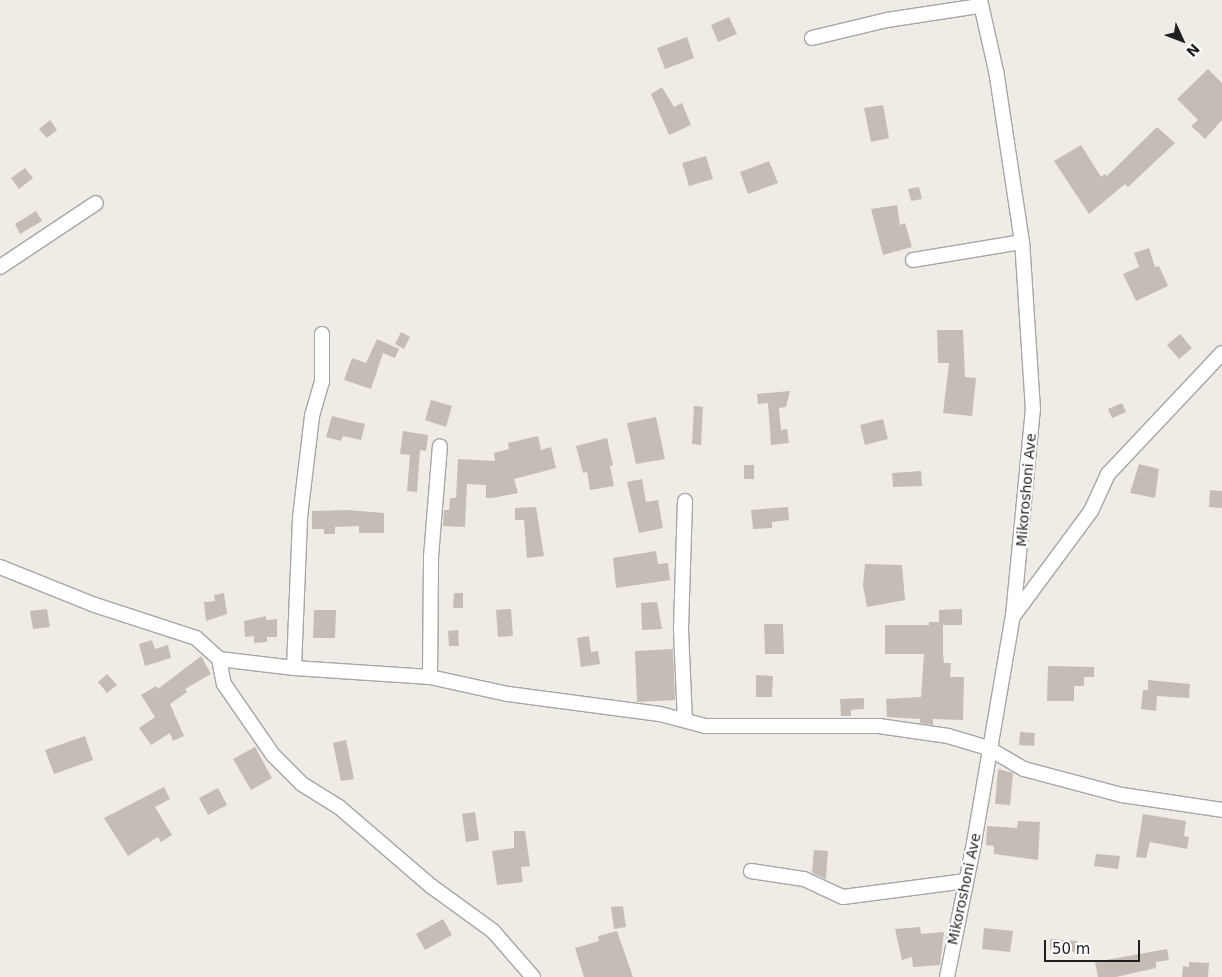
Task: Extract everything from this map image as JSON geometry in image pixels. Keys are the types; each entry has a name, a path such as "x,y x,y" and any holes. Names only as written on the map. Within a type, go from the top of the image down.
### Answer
{"street":[{"path":"812,38 888,20 980,3"},
{"name":"Mikoroshoni Ave","path":"947,977 1013,616 1033,410 1022,242 996,71 980,3"},
{"path":"0,267 96,203"},
{"path":"913,260 1022,242"},
{"path":"294,668 300,517 312,416 322,382 322,334"},
{"path":"1013,616 1091,511 1108,474 1222,353"},
{"path":"430,677 431,557 440,446"},
{"path":"685,501 681,630 685,720"},
{"path":"0,567 95,605 196,638 219,659 294,668 430,677 508,694 685,720 705,726 879,726 948,736 988,748 1024,769 1122,795 1222,810"},
{"path":"219,659 224,684 273,755 296,779 338,807 431,886 493,931 533,977"},
{"path":"751,871 804,879 843,897 966,881"}],"building":[{"path":"729,17 737,34 718,42 711,25"},
{"path":"687,37 694,58 665,69 657,48"},
{"path":"1208,69 1222,83 1222,120 1205,139 1191,126 1198,120 1177,99"},
{"path":"662,87 674,107 682,103 691,125 669,135 651,94"},
{"path":"883,105 889,138 871,142 864,108"},
{"path":"50,120 57,130 47,138 39,129"},
{"path":"1157,127 1175,143 1128,187 1125,184 1089,214 1054,161 1081,145 1101,177 1105,174 1107,176"},
{"path":"706,156 713,179 689,186 682,163"},
{"path":"769,161 778,183 748,194 740,172"},
{"path":"25,168 33,178 19,189 11,178"},
{"path":"919,187 922,199 911,201 908,189"},
{"path":"897,205 900,225 905,223 912,247 883,255 871,209"},
{"path":"36,211 42,221 20,234 15,224"},
{"path":"1149,248 1155,267 1159,266 1168,286 1136,301 1123,274 1139,267 1134,253"},
{"path":"937,330 963,330 965,377 976,378 972,416 943,413 949,363 938,363"},
{"path":"401,332 410,337 404,349 395,344"},
{"path":"1180,334 1192,348 1179,359 1167,345"},
{"path":"377,339 399,349 395,358 383,353 371,389 344,380 352,358 366,363"},
{"path":"790,391 786,407 779,408 781,430 787,429 789,443 771,445 768,403 758,404 757,394"},
{"path":"431,400 452,406 446,427 425,420"},
{"path":"1122,403 1126,412 1112,418 1108,409"},
{"path":"694,406 703,407 701,445 692,444"},
{"path":"332,416 365,424 361,440 343,436 341,441 326,437"},
{"path":"656,417 665,459 636,464 627,423"},
{"path":"883,419 888,439 865,445 860,425"},
{"path":"403,431 428,435 426,451 420,450 417,492 407,491 410,455 400,454"},
{"path":"538,436 541,450 551,447 556,468 514,479 518,493 492,498 486,498 486,485 467,484 465,527 443,526 444,510 449,510 450,498 456,498 458,459 495,461 494,453 509,449 508,443"},
{"path":"607,438 613,465 610,466 614,486 590,490 587,472 583,473 576,446"},
{"path":"1139,464 1159,469 1155,498 1130,493"},
{"path":"744,465 754,465 754,479 744,479"},
{"path":"921,471 922,486 893,487 892,473"},
{"path":"642,479 646,502 658,500 663,528 639,533 627,482"},
{"path":"1210,490 1222,491 1222,508 1209,507"},
{"path":"536,507 544,556 527,558 524,520 515,520 515,508"},
{"path":"788,507 789,520 772,522 772,528 753,529 751,510"},
{"path":"347,510 384,513 384,533 359,533 359,526 335,527 335,534 324,534 324,529 312,529 312,511"},
{"path":"656,551 658,564 668,563 670,580 616,588 613,558"},
{"path":"865,564 902,565 905,600 867,607 863,586"},
{"path":"224,593 227,614 206,621 204,602 215,601 214,595"},
{"path":"454,593 463,593 463,608 453,608"},
{"path":"657,602 662,629 642,630 641,603"},
{"path":"47,609 50,627 33,629 30,611"},
{"path":"511,609 513,636 498,637 496,610"},
{"path":"962,609 962,625 943,625 943,654 944,663 951,663 950,677 964,677 963,720 933,719 933,725 920,723 920,719 887,717 886,699 921,697 924,654 885,654 885,625 929,625 929,622 939,622 939,610"},
{"path":"314,610 336,610 335,638 313,638"},
{"path":"266,616 266,620 277,619 277,637 267,637 267,642 254,643 254,636 245,637 244,621"},
{"path":"764,624 783,624 784,654 765,654"},
{"path":"458,630 459,646 449,646 448,631"},
{"path":"589,636 591,652 598,651 600,664 581,667 577,638"},
{"path":"152,640 155,649 168,645 171,658 145,666 139,644"},
{"path":"673,649 675,700 637,702 635,651"},
{"path":"201,656 211,674 185,689 187,692 170,704 184,736 173,741 170,733 151,745 139,728 155,717 141,695 156,686 158,689"},
{"path":"1048,666 1094,667 1094,677 1084,677 1084,686 1074,686 1074,701 1047,701"},
{"path":"107,674 117,685 107,693 98,682"},
{"path":"756,675 773,676 772,697 756,697"},
{"path":"1148,680 1190,684 1189,698 1157,696 1156,711 1141,709 1143,690 1148,690"},
{"path":"864,698 864,709 851,710 851,716 841,716 840,699"},
{"path":"1020,732 1035,733 1034,746 1019,745"},
{"path":"85,736 93,760 54,774 45,750"},
{"path":"346,740 354,779 341,781 333,743"},
{"path":"255,747 272,778 251,790 233,759"},
{"path":"998,769 1013,773 1010,805 995,804"},
{"path":"164,787 170,799 155,807 172,835 161,842 158,837 128,856 104,818"},
{"path":"218,788 227,805 208,815 199,798"},
{"path":"475,812 479,840 466,842 462,814"},
{"path":"1143,814 1186,821 1184,836 1189,837 1187,849 1150,842 1146,858 1136,857"},
{"path":"1018,821 1040,822 1038,860 994,854 994,846 986,845 987,826 1017,828"},
{"path":"514,831 525,831 530,866 521,867 523,882 497,885 492,851 514,848"},
{"path":"814,850 828,851 826,879 812,873"},
{"path":"1096,854 1120,856 1118,869 1094,866"},
{"path":"623,906 626,927 614,929 611,907"},
{"path":"443,919 452,935 425,950 416,934"},
{"path":"920,927 921,934 944,932 940,965 913,967 912,957 902,960 895,929"},
{"path":"984,928 1013,931 1010,952 982,949"},
{"path":"617,931 633,977 584,977 575,948 599,941 598,936"},
{"path":"1050,939 1077,941 1077,952 1050,950"},
{"path":"1167,949 1169,960 1156,962 1156,968 1116,977 1098,977 1095,962"},
{"path":"1189,962 1209,963 1208,977 1182,977 1183,966 1189,967"}]}
